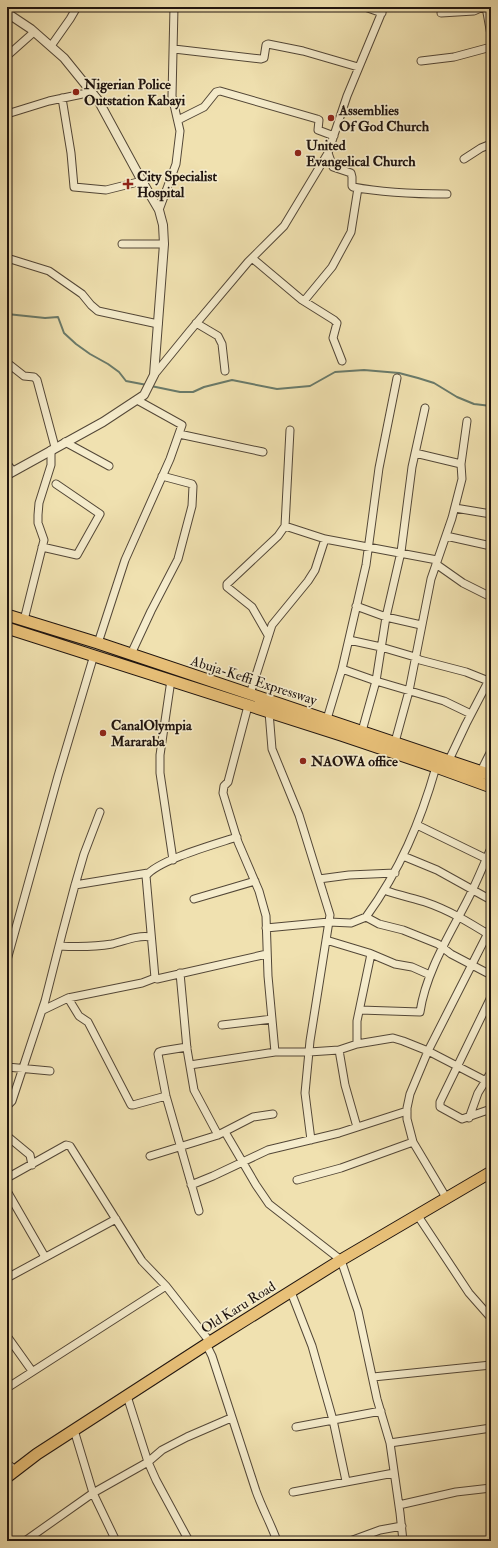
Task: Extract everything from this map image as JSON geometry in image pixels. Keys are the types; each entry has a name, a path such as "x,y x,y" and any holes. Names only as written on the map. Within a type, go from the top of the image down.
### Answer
{"main road":[{"name":"Abuja-Keffi Expressway","path":"7,615 131,654 249,700 269,712 436,767 491,787"},
{"name":"Abuja-Keffi Expressway","path":"7,628 171,680 327,719 486,773"},
{"name":"Old Karu Road","path":"12,1474 37,1454 208,1343 341,1260 491,1172"}],"street":[{"path":"51,46 77,7"},
{"path":"159,210 176,164 180,131 172,96 171,82 174,49 174,7"},
{"path":"7,464 10,473 103,422 144,395 154,375 196,323 252,258 284,226 328,153 347,96 383,10 365,7"},
{"path":"442,13 474,11 485,7 491,35"},
{"path":"7,13 34,32 64,58 92,92 98,100 159,210 163,225 164,244 154,375"},
{"path":"7,56 34,32"},
{"path":"174,49 261,59 264,58 266,45 268,44 303,51 358,68"},
{"path":"421,61 454,57 491,47"},
{"path":"178,120 204,107 216,92 220,91 317,119 319,120 318,130 334,136"},
{"path":"7,114 62,98 92,92"},
{"path":"62,98 71,153 74,187 106,190 142,181"},
{"path":"464,159 480,148 491,144"},
{"path":"328,153 333,167 351,173 352,186 381,192 446,194"},
{"path":"304,301 328,272 351,232 358,188"},
{"path":"122,244 164,244"},
{"path":"7,258 49,271 82,294 90,305 98,311 158,324"},
{"path":"252,258 304,301 334,320 336,323 333,338 342,361"},
{"path":"196,323 218,336 221,340 225,370"},
{"path":"10,365 24,376 34,377 37,380 53,449 51,465 39,503 38,523 44,540 24,620"},
{"path":"327,719 342,670 369,546 379,468 397,378"},
{"path":"98,643 126,560 182,425 137,400"},
{"path":"362,731 376,681 380,647 401,552 412,467 425,408"},
{"path":"395,742 408,691 431,579 455,508 462,479 461,464 467,421"},
{"path":"268,635 252,607 227,587 227,584 278,536 285,526 290,430"},
{"path":"179,434 263,452"},
{"path":"65,442 109,466"},
{"path":"415,453 461,464"},
{"path":"131,654 178,559 192,506 192,484 162,476"},
{"path":"42,547 77,554 100,514 56,484"},
{"path":"455,508 491,514"},
{"path":"285,526 325,539 401,552 437,562 463,582 491,597"},
{"path":"446,536 491,546"},
{"path":"275,1052 266,954 266,916 259,891 237,837 224,793 224,786 228,782 249,700 268,635 274,622 308,581 315,570 325,539"},
{"path":"356,606 386,617 421,625"},
{"path":"349,640 380,647 415,657 420,660 490,679 449,760"},
{"path":"7,960 94,655"},
{"path":"342,670 444,701 471,714"},
{"path":"171,680 160,755 160,773 173,860"},
{"path":"269,712 272,749 299,815 330,915 309,1052 305,1093 311,1140"},
{"path":"486,773 491,751"},
{"path":"266,928 329,922 351,922 366,917 395,873 403,856 424,807 436,767"},
{"path":"7,1106 12,1101 42,1010 84,854 100,812"},
{"path":"417,825 489,860"},
{"path":"155,978 145,879 148,873 154,868 185,854 237,837"},
{"path":"360,1010 420,1012 430,975 489,860 491,848"},
{"path":"403,856 437,870 491,900"},
{"path":"76,885 148,873"},
{"path":"319,879 395,873"},
{"path":"194,899 255,881"},
{"path":"384,890 402,897 425,902 490,933 471,965 428,1051 410,1094 407,1111 407,1119 414,1142 447,1198"},
{"path":"366,917 379,924 403,930 438,944 471,965 491,975"},
{"path":"59,946 87,947 120,942 127,939 144,936 151,937"},
{"path":"326,940 371,954 395,964 412,967 430,975"},
{"path":"42,1010 68,998 142,983 155,978 157,979 266,954"},
{"path":"357,1044 357,1029 371,954"},
{"path":"180,974 187,1047 194,1090 218,1135"},
{"path":"491,997 488,1012 457,1066 440,1102 440,1107 462,1120 491,1109"},
{"path":"68,998 79,1016 88,1022 131,1105 133,1106 166,1096"},
{"path":"222,1025 272,1019"},
{"path":"190,1065 275,1052 340,1050 357,1044 393,1038 428,1051 486,1081"},
{"path":"187,1047 159,1052 166,1096 199,1211"},
{"path":"340,1050 345,1085 357,1127"},
{"path":"7,1067 50,1071"},
{"path":"468,1118 478,1093 491,1072"},
{"path":"191,1184 243,1163 268,1150 311,1140 407,1111"},
{"path":"150,1156 180,1148 226,1132 253,1117 273,1114"},
{"path":"226,1132 256,1185 269,1204 341,1260 358,1311 381,1411 390,1443 403,1541"},
{"path":"7,1136 30,1155 32,1165"},
{"path":"297,1180 341,1168 414,1142"},
{"path":"7,1178 66,1145 70,1146 142,1261 166,1286 208,1343 261,1507 270,1522 277,1541"},
{"path":"7,1191 45,1257"},
{"path":"418,1216 469,1293 491,1318"},
{"path":"7,1278 116,1219"},
{"path":"7,1388 166,1286"},
{"path":"291,1292 312,1346 333,1420 346,1481"},
{"path":"7,1336 32,1371"},
{"path":"373,1377 491,1365"},
{"path":"127,1396 148,1462 189,1541"},
{"path":"296,1428 381,1411"},
{"path":"25,1541 93,1493 148,1462 162,1450 231,1418"},
{"path":"390,1443 491,1428"},
{"path":"74,1430 93,1493 116,1541"},
{"path":"7,1463 12,1474"},
{"path":"293,1492 394,1473"},
{"path":"399,1506 456,1492 491,1488"},
{"path":"350,1541 380,1530 402,1526"},
{"path":"7,1537 9,1541"}],"waterway":[{"path":"7,314 45,318 58,317 64,333 76,344 119,372 126,381 147,385"},
{"path":"151,386 180,392 193,392 204,387 232,380 277,389 310,386 335,372 364,370 399,373 418,378 434,383 457,397 474,404 491,406"}],"place":[{"name":"Nigerian Police Outstation Kabayi","path":"76,92"},
{"name":"Assemblies Of God Church","path":"331,118"},
{"name":"United Evangelical Church","path":"298,153"},
{"name":"City Specialist Hospital","path":"128,184"},
{"name":"CanalOlympia Mararaba","path":"103,733"},
{"name":"NAOWA office","path":"303,761"}]}
